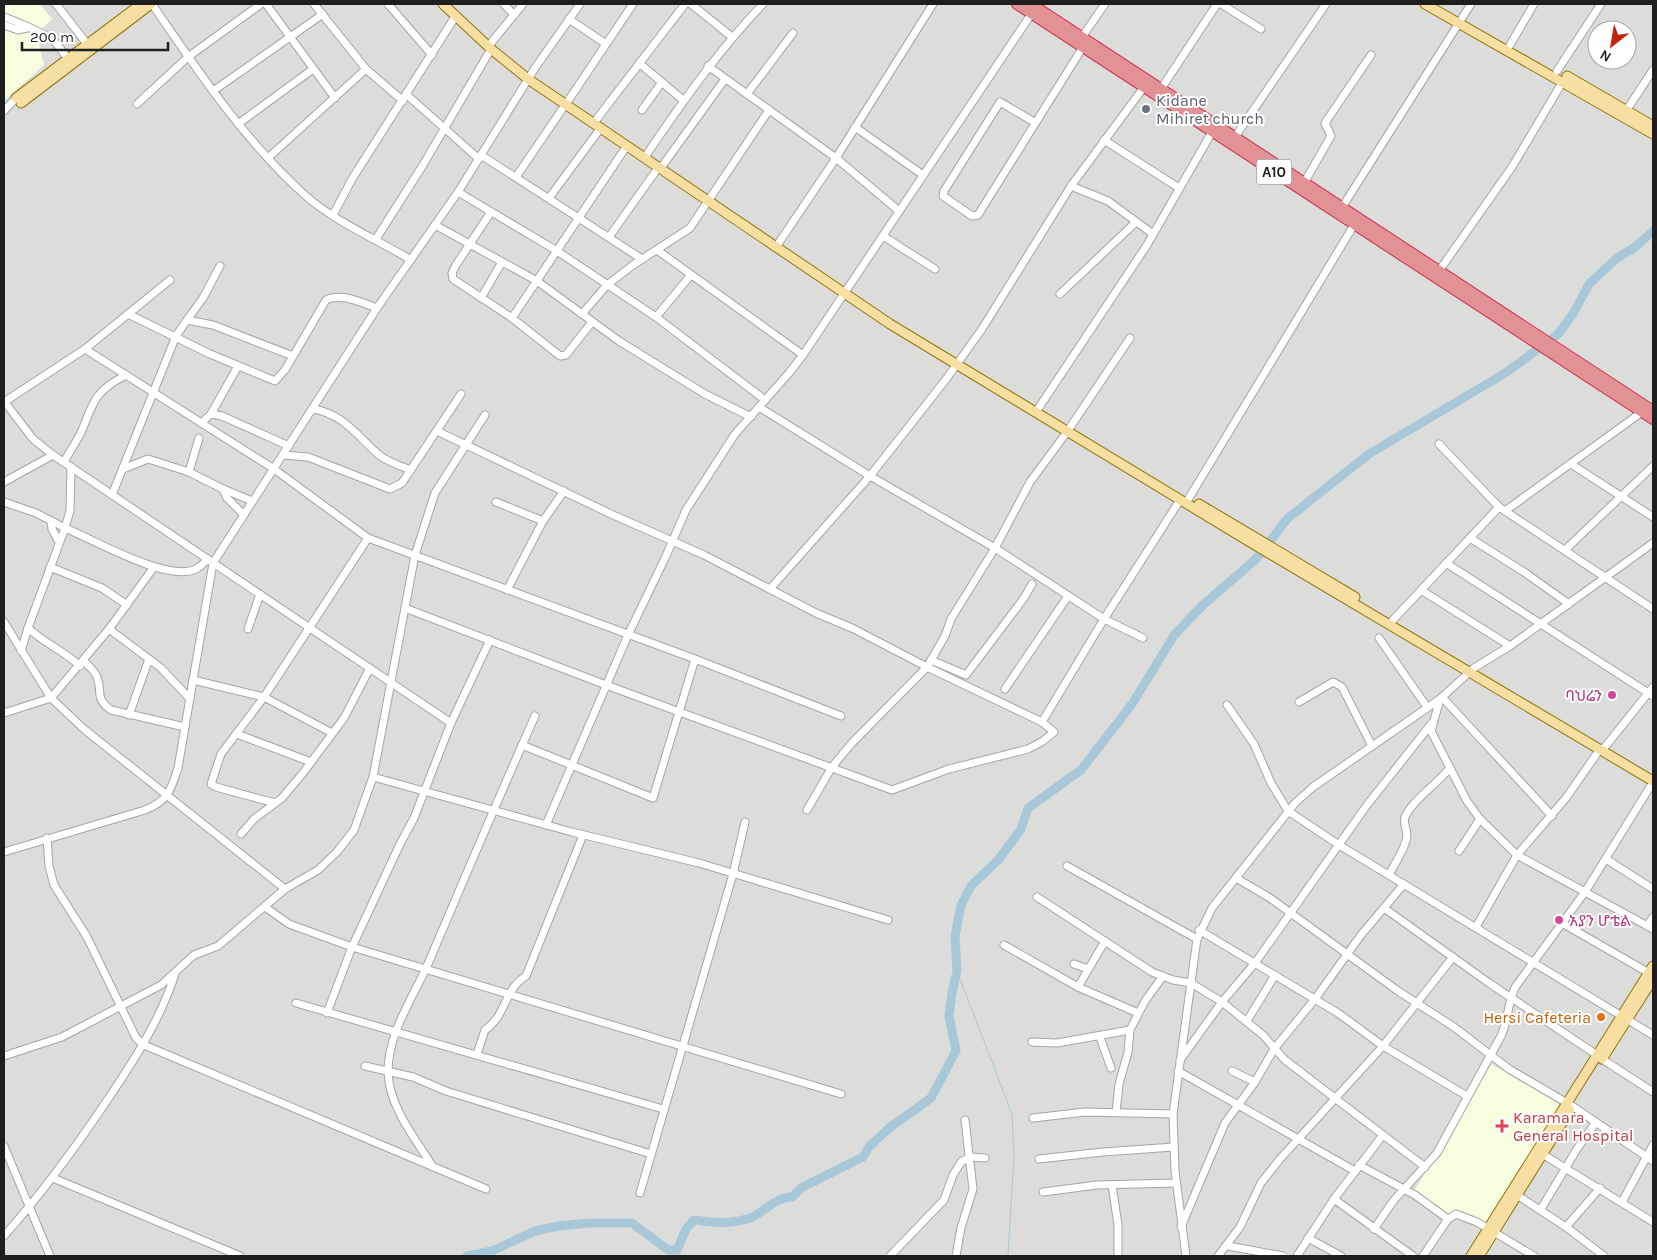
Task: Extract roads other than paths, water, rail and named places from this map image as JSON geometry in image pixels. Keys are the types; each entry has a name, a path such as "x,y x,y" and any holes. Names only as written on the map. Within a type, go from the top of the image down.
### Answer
{"highway":[{"name":"A10","path":"1016,4 1035,7 1144,87 1212,132 1439,271 1653,419"},
{"name":"A10","path":"1082,42 1161,89 1304,183 1354,224 1534,337"},
{"name":"A10","path":"1565,358 1653,410"}],"main road":[{"path":"71,62 88,45 141,4"},
{"path":"19,100 152,4"},
{"path":"443,4 455,17 529,77 600,129 626,147 661,167 846,293 1185,501 1472,670 1653,781"},
{"path":"450,4 491,46"},
{"path":"1425,4 1510,45 1557,71 1625,113 1653,134"},
{"path":"1437,4 1460,20 1563,81 1653,126"},
{"path":"567,103 647,154 661,167"},
{"path":"710,200 778,244 846,293"},
{"path":"958,363 1038,409 1068,430"},
{"path":"1294,564 1393,620 1472,670"},
{"path":"1602,748 1653,776"},
{"path":"1479,1256 1491,1230 1652,973"},
{"path":"1471,1256 1517,1195 1540,1152"}],"street":[{"path":"56,4 88,45"},
{"path":"152,4 188,57 238,124 308,197 333,215 411,260"},
{"path":"137,104 188,57 261,4"},
{"path":"266,4 335,98"},
{"path":"314,4 366,69 442,129 480,157 516,177 642,259"},
{"path":"388,4 432,55"},
{"path":"504,4 514,15"},
{"path":"376,239 423,165 491,46 523,4"},
{"path":"4,852 145,810 159,804 167,795 178,768 211,561 274,469 377,308 458,192 529,77 580,4"},
{"path":"516,177 633,4"},
{"path":"596,120 685,4"},
{"path":"691,4 732,37"},
{"path":"647,154 708,66 763,4"},
{"path":"778,244 836,158 933,4"},
{"path":"1034,122 1000,102 944,191 943,196 972,216 978,215 1034,122 1082,42 1105,4"},
{"path":"1161,89 1217,4"},
{"path":"1221,4 1261,28"},
{"path":"1234,138 1326,4"},
{"path":"1340,211 1471,4"},
{"path":"1510,45 1534,4"},
{"path":"1557,71 1601,4"},
{"path":"546,825 628,635 686,510 717,460 758,407 803,355 1035,7"},
{"path":"213,91 323,14"},
{"path":"333,215 352,179 455,17"},
{"path":"4,18 20,23 54,42 71,62"},
{"path":"569,19 606,44"},
{"path":"4,25 18,30 27,28"},
{"path":"747,94 793,33"},
{"path":"1304,183 1332,136 1324,124 1371,56"},
{"path":"639,63 683,100"},
{"path":"708,66 836,158 899,211"},
{"path":"238,124 313,69"},
{"path":"269,157 366,69"},
{"path":"1625,113 1653,70"},
{"path":"609,237 726,79"},
{"path":"1439,271 1512,167 1563,81"},
{"path":"642,110 662,82"},
{"path":"772,587 870,476 958,363 1071,186 1144,87"},
{"path":"5,110 19,100"},
{"path":"582,314 607,285 642,259 690,228 769,110"},
{"path":"855,128 922,175"},
{"path":"549,198 600,129"},
{"path":"1038,409 1153,234 1212,132"},
{"path":"1104,140 1179,188"},
{"path":"512,318 626,147"},
{"path":"1071,186 1108,201 1153,234"},
{"path":"458,192 557,250 656,317 765,400"},
{"path":"491,212 452,273 453,279 512,318 563,356 592,322"},
{"path":"1060,294 1136,222"},
{"path":"1042,722 1104,619 1185,501 1354,224"},
{"path":"435,225 537,282 592,322 705,394 751,417"},
{"path":"883,236 935,270"},
{"path":"657,250 690,276 803,355"},
{"path":"482,298 502,262"},
{"path":"112,495 176,336 203,298 220,266"},
{"path":"656,317 690,276"},
{"path":"170,280 85,349 4,401 33,438 53,455 451,723"},
{"path":"128,314 204,351 275,381 280,378 326,300 333,296 340,297 377,308"},
{"path":"187,320 196,320 213,325 293,356"},
{"path":"807,810 832,767 863,731 927,667 945,636 955,612 995,548 1030,482 1068,430 1130,338"},
{"path":"85,349 274,469 368,538 695,659 841,716"},
{"path":"201,423 211,414 238,366"},
{"path":"64,462 79,437 96,396 107,385 126,375"},
{"path":"283,455 308,457 390,489 402,483 460,394"},
{"path":"758,407 870,476 995,548 1104,619 1143,638"},
{"path":"313,409 338,416 354,429 380,456 411,470"},
{"path":"1393,620 1470,538 1502,509 1571,464 1642,412"},
{"path":"211,414 235,421 289,446"},
{"path":"4,1056 62,1037 161,984 194,956 218,946 285,889 318,870 337,852 354,830 373,777 415,555 435,493 485,415"},
{"path":"405,608 606,685 892,790 949,770 1028,749 1043,741 1054,732 1042,722 927,667 854,629 816,613 772,587 437,431"},
{"path":"188,472 199,438"},
{"path":"1439,444 1502,509 1653,609"},
{"path":"4,482 53,455"},
{"path":"123,469 148,460 188,472 252,501"},
{"path":"1571,464 1653,517"},
{"path":"1565,550 1653,466"},
{"path":"21,651 70,511 71,467"},
{"path":"224,489 227,498 243,514"},
{"path":"507,590 543,521 564,491"},
{"path":"4,502 154,567 190,571 211,561"},
{"path":"496,502 543,521"},
{"path":"51,521 52,529 59,542"},
{"path":"275,803 211,784 221,754 264,697 368,538"},
{"path":"1470,538 1569,604"},
{"path":"1186,1256 1180,1227 1173,1114 1197,939 1199,930 1212,908 1288,812 1313,787 1441,698 1472,670 1510,646 1653,543"},
{"path":"1446,563 1652,692 1602,748 1552,816 1517,855 1498,885 1476,927"},
{"path":"50,567 102,588 127,605"},
{"path":"4,713 51,698 110,629 154,567"},
{"path":"931,660 966,675 1024,598 1032,584"},
{"path":"1421,590 1510,646"},
{"path":"248,629 260,594"},
{"path":"1005,689 1068,596"},
{"path":"4,622 51,698 85,730 285,889"},
{"path":"28,628 38,638 82,664 98,679 98,693 103,704 111,710 185,727"},
{"path":"110,629 161,668 190,699"},
{"path":"1379,638 1427,707"},
{"path":"327,1013 352,947 414,818 451,723 490,640"},
{"path":"129,714 149,659"},
{"path":"522,745 652,798 695,659"},
{"path":"241,834 254,819 282,798 311,762 344,718 370,668"},
{"path":"193,680 264,697 332,733"},
{"path":"1299,702 1334,682 1338,684 1342,687 1372,746"},
{"path":"1441,698 1431,731 1449,768 1480,819 1517,855 1650,927 1653,917"},
{"path":"1441,698 1552,816"},
{"path":"1227,705 1254,744 1271,784 1288,812 1532,963 1653,1035"},
{"path":"433,1167 398,1111 391,1090 388,1072 396,1032 535,716"},
{"path":"1179,1062 1222,1002 1255,963 1407,752 1432,723"},
{"path":"237,734 311,762"},
{"path":"1389,875 1407,836 1403,822 1405,815 1416,800 1440,780 1449,768"},
{"path":"373,777 493,811 733,874 888,920"},
{"path":"1374,1229 1404,1189 1437,1153 1506,1026 1509,998 1606,859 1653,781"},
{"path":"1459,851 1480,819"},
{"path":"640,1193 733,874 745,822"},
{"path":"477,1054 484,1030 496,1022 509,994 520,980 526,976 583,835"},
{"path":"47,838 49,866 54,885 87,937 136,1038 144,1045 486,1189"},
{"path":"1606,859 1653,889"},
{"path":"1066,866 1197,939"},
{"path":"1236,878 1290,913 1346,955 1492,1054 1509,1069 1596,1122 1653,1161"},
{"path":"1180,1227 1225,1123 1256,1082 1274,1049 1315,999 1346,955 1404,884"},
{"path":"1037,897 1152,972 1192,983 1222,1002 1247,1021 1285,1060 1425,1167"},
{"path":"265,907 289,924 352,947 841,1094"},
{"path":"1384,908 1509,998 1653,1092"},
{"path":"1562,924 1652,973"},
{"path":"1199,930 1315,999 1383,1046 1468,1096"},
{"path":"1078,987 1105,942"},
{"path":"1004,945 1078,987 1138,1013"},
{"path":"1218,1256 1228,1246 1261,1183 1383,1046 1452,957"},
{"path":"1074,964 1088,969"},
{"path":"4,1236 54,1178 144,1045 166,1000 175,972"},
{"path":"1247,1021 1275,975"},
{"path":"1116,1112 1119,1084 1128,1052 1130,1030 1138,1013 1163,976"},
{"path":"296,1003 663,1109"},
{"path":"1032,1042 1057,1043 1100,1037 1130,1030"},
{"path":"1100,1037 1111,1068"},
{"path":"365,1066 414,1077 446,1091 651,1154"},
{"path":"1178,1071 1298,1140 1404,1189 1448,1219"},
{"path":"1232,1071 1256,1082"},
{"path":"1033,1118 1085,1112 1173,1114"},
{"path":"956,1256 961,1228 973,1189 964,1120"},
{"path":"1541,1209 1596,1122"},
{"path":"1297,1256 1334,1199 1383,1135"},
{"path":"1622,1202 1653,1145"},
{"path":"4,1146 50,1256"},
{"path":"1039,1159 1174,1147"},
{"path":"1540,1152 1653,1222"},
{"path":"890,1256 944,1200 953,1175 962,1161 968,1158 985,1158"},
{"path":"54,1178 240,1256"},
{"path":"1043,1192 1112,1185 1176,1183"},
{"path":"1112,1185 1118,1225 1118,1256"},
{"path":"1566,1227 1600,1188"},
{"path":"1517,1195 1541,1209 1604,1256"},
{"path":"1334,1199 1413,1256"},
{"path":"1423,1256 1448,1219 1456,1214 1464,1216 1491,1230 1534,1256"},
{"path":"1308,1238 1341,1256"},
{"path":"1228,1246 1283,1256"}],"waterway":[{"path":"467,1256 492,1251 535,1231 558,1226 589,1223 632,1223 668,1250 677,1250 686,1229 694,1220 722,1222 750,1218 780,1199 792,1197 801,1188 863,1157 869,1147 889,1128 931,1098 956,1051 949,1016 957,971 955,936 961,905 971,886 999,859 1021,829 1028,808 1081,770 1132,704 1175,634 1203,605 1256,559 1288,518 1369,454 1507,372 1558,334 1573,314 1589,284 1617,258 1634,248 1653,231"},
{"path":"957,971 1012,1114 1014,1157 1008,1256"}],"place":[{"name":"Kidane Mihiret church","path":"1146,109"},
{"name":"ባህሬን","path":"1612,695"},
{"name":"አያን ሆቴል","path":"1559,920"},
{"name":"Hersi Cafeteria","path":"1601,1017"},
{"name":"Karamara General Hospital","path":"1502,1126"}]}
